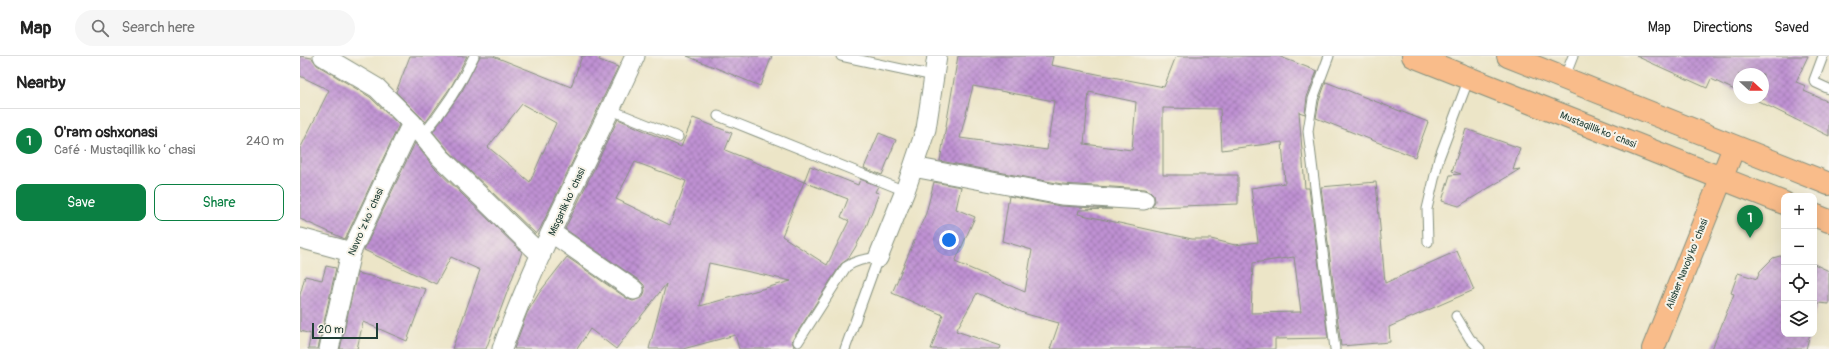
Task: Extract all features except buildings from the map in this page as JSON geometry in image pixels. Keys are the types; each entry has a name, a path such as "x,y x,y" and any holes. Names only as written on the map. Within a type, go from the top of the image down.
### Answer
{"main road":[{"name":"Mustaqillik koʻchasi","path":"1413,56 1781,202"},
{"path":"1508,56 1829,184"},
{"name":"Alisher Navoiy koʻchasi","path":"1653,349 1734,147"},
{"path":"1817,216 1829,221"}],"street":[{"path":"323,56 376,88 417,129 441,158 541,255"},
{"name":"Misgarlik koʻchasi","path":"502,349 511,324 541,255 635,56"},
{"path":"878,258 905,192 926,129 937,56"},
{"name":"Navroʻz koʻchasi","path":"329,349 351,252 417,129"},
{"path":"913,167 1061,195 1144,200"},
{"path":"552,233 634,290"},
{"path":"300,238 351,252"}],"lane":[{"path":"417,129 443,111 462,83 474,56"},
{"path":"841,56 934,76"},
{"path":"1329,56 1313,99 1308,131 1335,349"},
{"path":"1564,78 1573,56"},
{"path":"1823,56 1814,80 1816,83 1829,88"},
{"path":"1428,242 1427,209 1439,158 1469,78"},
{"path":"610,110 678,137"},
{"path":"718,116 905,192"},
{"path":"798,342 846,267 853,262 866,258 878,258 845,349"},
{"path":"1456,316 1470,339 1480,349"}],"place":[{"name":"O'ram oshxonasi","path":"1750,238"}]}
